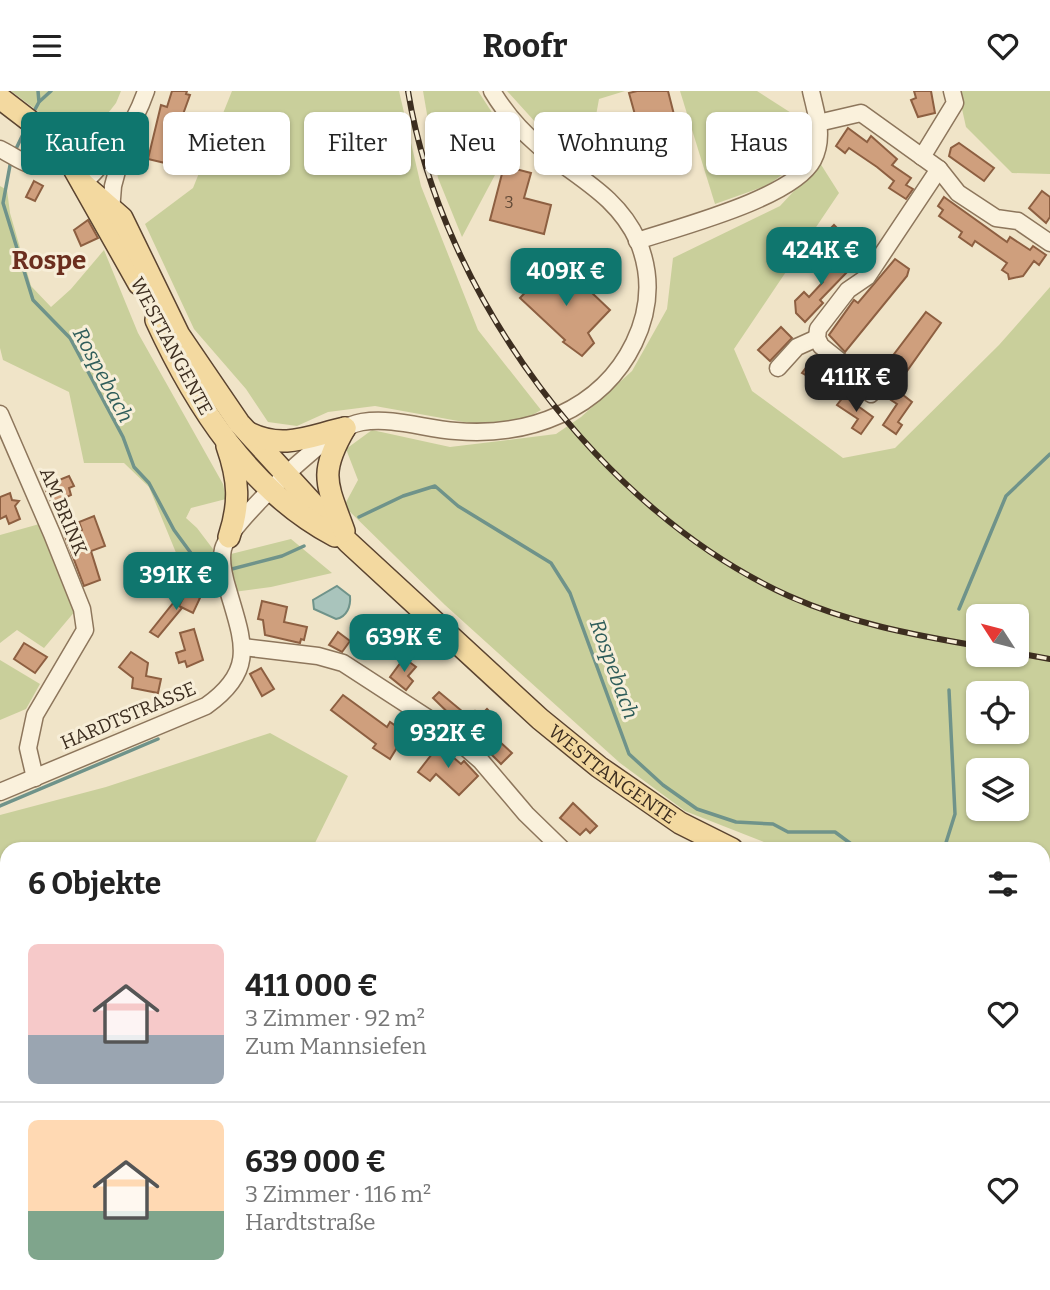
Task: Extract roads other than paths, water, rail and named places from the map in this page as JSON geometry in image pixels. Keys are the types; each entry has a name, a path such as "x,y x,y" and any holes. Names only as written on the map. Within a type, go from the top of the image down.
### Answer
{"main road":[{"name":"WESTTANGENTE","path":"0,98 39,128 69,160 139,284 189,384 224,438 272,491 299,515 348,542"},
{"name":"WESTTANGENTE","path":"83,184 122,218 179,335 248,432 348,542 540,719 598,767 680,823 718,842"},
{"path":"248,432 266,441 286,443 345,428"},
{"path":"345,428 330,453 326,482 348,542"},
{"path":"224,438 239,489 237,513 229,537"}],"street":[{"path":"137,112 146,91"},
{"path":"492,91 540,147 603,192 623,214 638,241 646,265 649,292 642,328 625,362 598,392 573,409 542,423 497,433 455,431 383,420 359,422 345,428 309,453 229,537 222,563 243,647 318,656 344,663 443,728 481,761 526,814 555,842"},
{"path":"638,241 776,192 802,174 813,160 820,136 811,91"},
{"path":"922,157 955,103 952,91"},
{"path":"818,123 861,113 939,169 958,193 996,218 1018,221 1050,243"},
{"path":"2,150 21,161"},
{"path":"871,394 865,381 821,346 817,338 818,329 848,290 867,277 939,169"},
{"path":"83,184 92,175"},
{"path":"111,211 116,175"},
{"path":"778,368 797,347 817,338"},
{"name":"AM BRINK","path":"0,414 82,609 85,630 35,715 27,748 34,778"},
{"name":"HARDTSTRASSE","path":"0,792 206,705 225,692 236,678 243,647"}],"water":[{"path":"337,586 350,596 350,600 346,613 336,619 314,609 313,600"}],"waterway":[{"name":"Rospebach","path":"34,112 39,102 38,91"},
{"path":"40,101 51,91"},
{"name":"Rospebach","path":"14,153 21,138"},
{"name":"Rospebach","path":"11,160 3,203 33,300 70,338 123,437 134,467 149,483 174,530 196,560 217,569"},
{"path":"959,609 1006,496 1050,454"},
{"name":"Rospebach","path":"359,517 403,496 435,486 458,506 551,563 570,593 629,754 663,785 697,809 736,822 773,824 788,832 835,832 849,842"},
{"name":"Rospebach","path":"228,570 282,556 304,546"},
{"path":"946,842 955,814 949,690"},
{"path":"0,806 158,739"}],"railway":[{"path":"408,91 426,167 455,244 493,318 540,388 595,452 655,510 720,558 789,596 858,621 966,644"},
{"path":"1029,655 1050,659"}],"district":[{"name":"Rospe","path":"49,260"}]}
